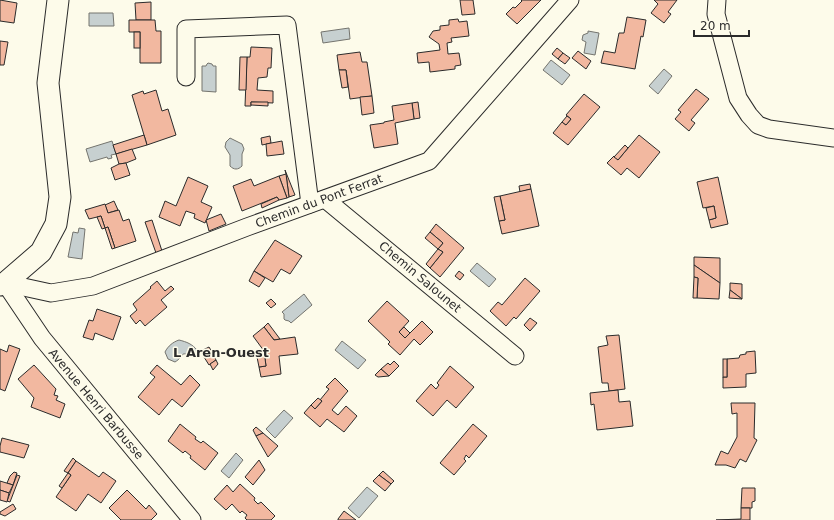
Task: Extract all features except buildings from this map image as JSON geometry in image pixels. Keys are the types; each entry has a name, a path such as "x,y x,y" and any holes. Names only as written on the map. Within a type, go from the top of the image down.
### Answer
{"street":[{"path":"2,284 41,252 56,224 60,197 48,83 58,0"},
{"name":"Chemin du Pont Ferrat","path":"2,284 51,293 93,286 318,201 429,161 570,0"},
{"path":"717,0 716,14 738,98 749,115 758,125 769,129 834,138"},
{"path":"186,77 186,29 287,25 318,201"},
{"name":"Chemin Salounet","path":"318,201 515,356"},
{"name":"Avenue Henri Barbusse","path":"2,284 42,338 192,520"}],"shaded area":[{"path":"89,13 113,13 114,26 89,26"},
{"path":"349,28 350,39 323,43 321,32"},
{"path":"588,31 599,33 595,55 584,53 586,42 582,40 583,35 588,33"},
{"path":"551,60 570,75 562,85 543,70"},
{"path":"208,63 216,66 216,92 202,91 202,66 206,66"},
{"path":"664,69 672,76 658,94 649,86"},
{"path":"230,138 242,144 244,149 242,154 242,166 238,169 234,169 230,166 230,155 225,147 226,142"},
{"path":"112,141 116,154 111,155 112,158 108,159 107,157 90,162 86,149"},
{"path":"79,228 85,229 82,259 68,257 73,232 78,233"},
{"path":"477,263 496,279 489,287 470,271"},
{"path":"304,294 312,305 291,323 285,320 282,312"},
{"path":"179,340 187,342 193,346 197,350 197,355 193,357 184,354 175,362 168,359 165,352 166,350 171,344"},
{"path":"342,341 366,360 358,369 335,350"},
{"path":"284,410 293,418 275,438 266,429"},
{"path":"236,453 243,460 229,478 221,471"},
{"path":"367,487 378,496 359,518 348,508"}],"district":[{"name":"L Aren-Ouest","path":"221,352"}]}
